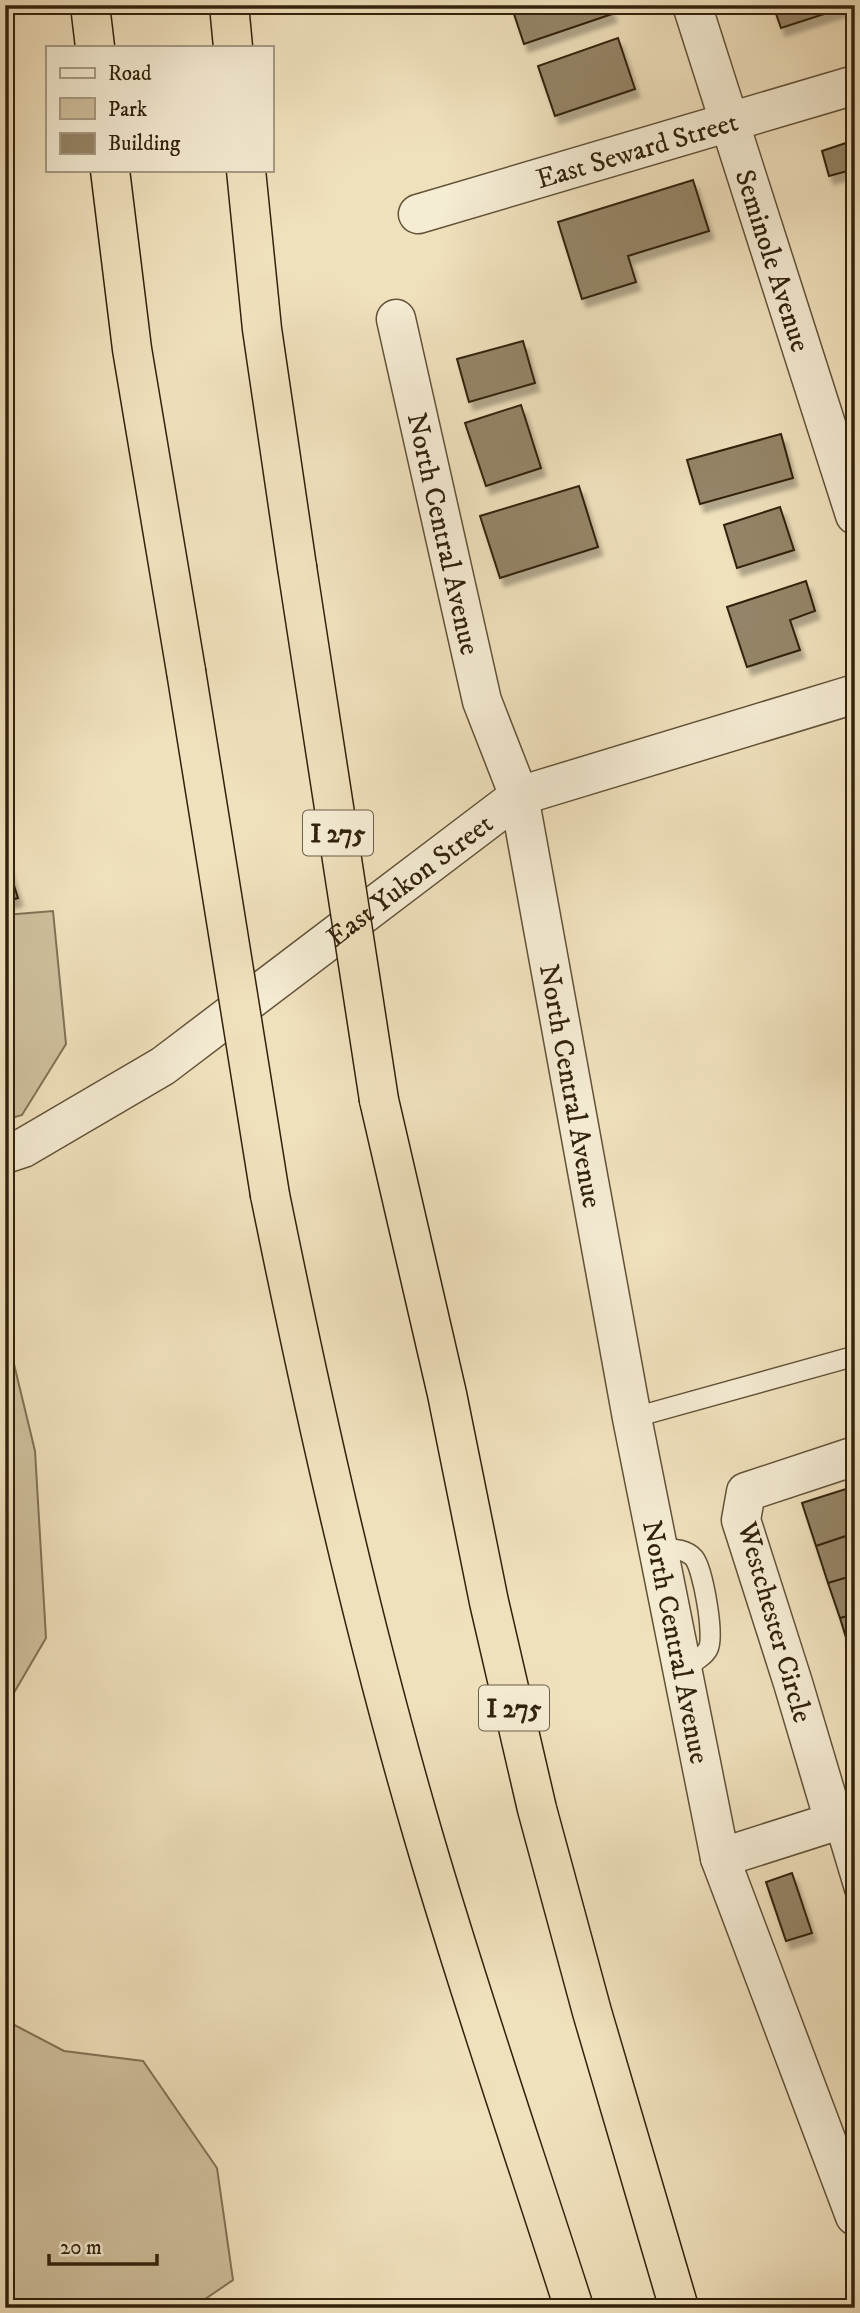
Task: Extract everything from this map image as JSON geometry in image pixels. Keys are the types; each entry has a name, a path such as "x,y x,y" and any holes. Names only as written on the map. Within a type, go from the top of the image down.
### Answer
{"highway":[{"path":"90,5 95,46"},
{"path":"229,5 233,46"},
{"path":"110,172 132,349 270,1195 316,1419 424,1838 574,2308"},
{"name":"I 275","path":"246,172 262,329 296,567 379,1100 447,1394 489,1602 537,1809 596,2025 679,2308"}],"street":[{"name":"Seminole Avenue","path":"692,5 855,515"},
{"name":"East Seward Street","path":"418,214 855,85"},
{"name":"North Central Avenue","path":"396,319 482,701 519,796 632,1418 720,1858"},
{"name":"East Yukon Street","path":"5,1154 23,1148 163,1066 519,796 855,694"},
{"name":"Westchester Circle","path":"844,1818 793,1682 741,1520 747,1492 855,1456"},
{"path":"844,1818 720,1858 854,2213"}],"lane":[{"path":"632,1418 855,1356"},
{"path":"844,1818 855,1891"}],"green space":[{"path":"53,911 66,1044 22,1115 5,1120 5,915"},
{"path":"5,1327 35,1451 46,1638 5,1708"},
{"path":"5,2020 64,2051 143,2061 217,2168 233,2280 192,2308 5,2308"}],"building":[{"path":"511,5 609,5 612,14 524,44"},
{"path":"773,5 852,5 781,28"},
{"path":"618,38 635,89 555,116 538,66"},
{"path":"855,140 855,169 829,176 822,151"},
{"path":"693,180 709,231 628,256 636,282 582,299 558,222"},
{"path":"523,341 535,383 469,402 457,359"},
{"path":"521,405 541,468 486,486 465,423"},
{"path":"781,434 793,478 700,504 687,460"},
{"path":"579,486 598,547 500,578 480,516"},
{"path":"780,507 794,550 737,568 724,525"},
{"path":"806,581 815,611 790,620 800,650 747,667 727,607"},
{"path":"5,857 18,898 5,902"},
{"path":"855,1486 855,1533 816,1546 802,1503"},
{"path":"855,1533 855,1575 828,1583 816,1546"},
{"path":"855,1575 855,1614 840,1618 828,1583"},
{"path":"855,1614 855,1656 852,1657 840,1618"},
{"path":"792,1873 812,1933 786,1941 766,1882"}]}
